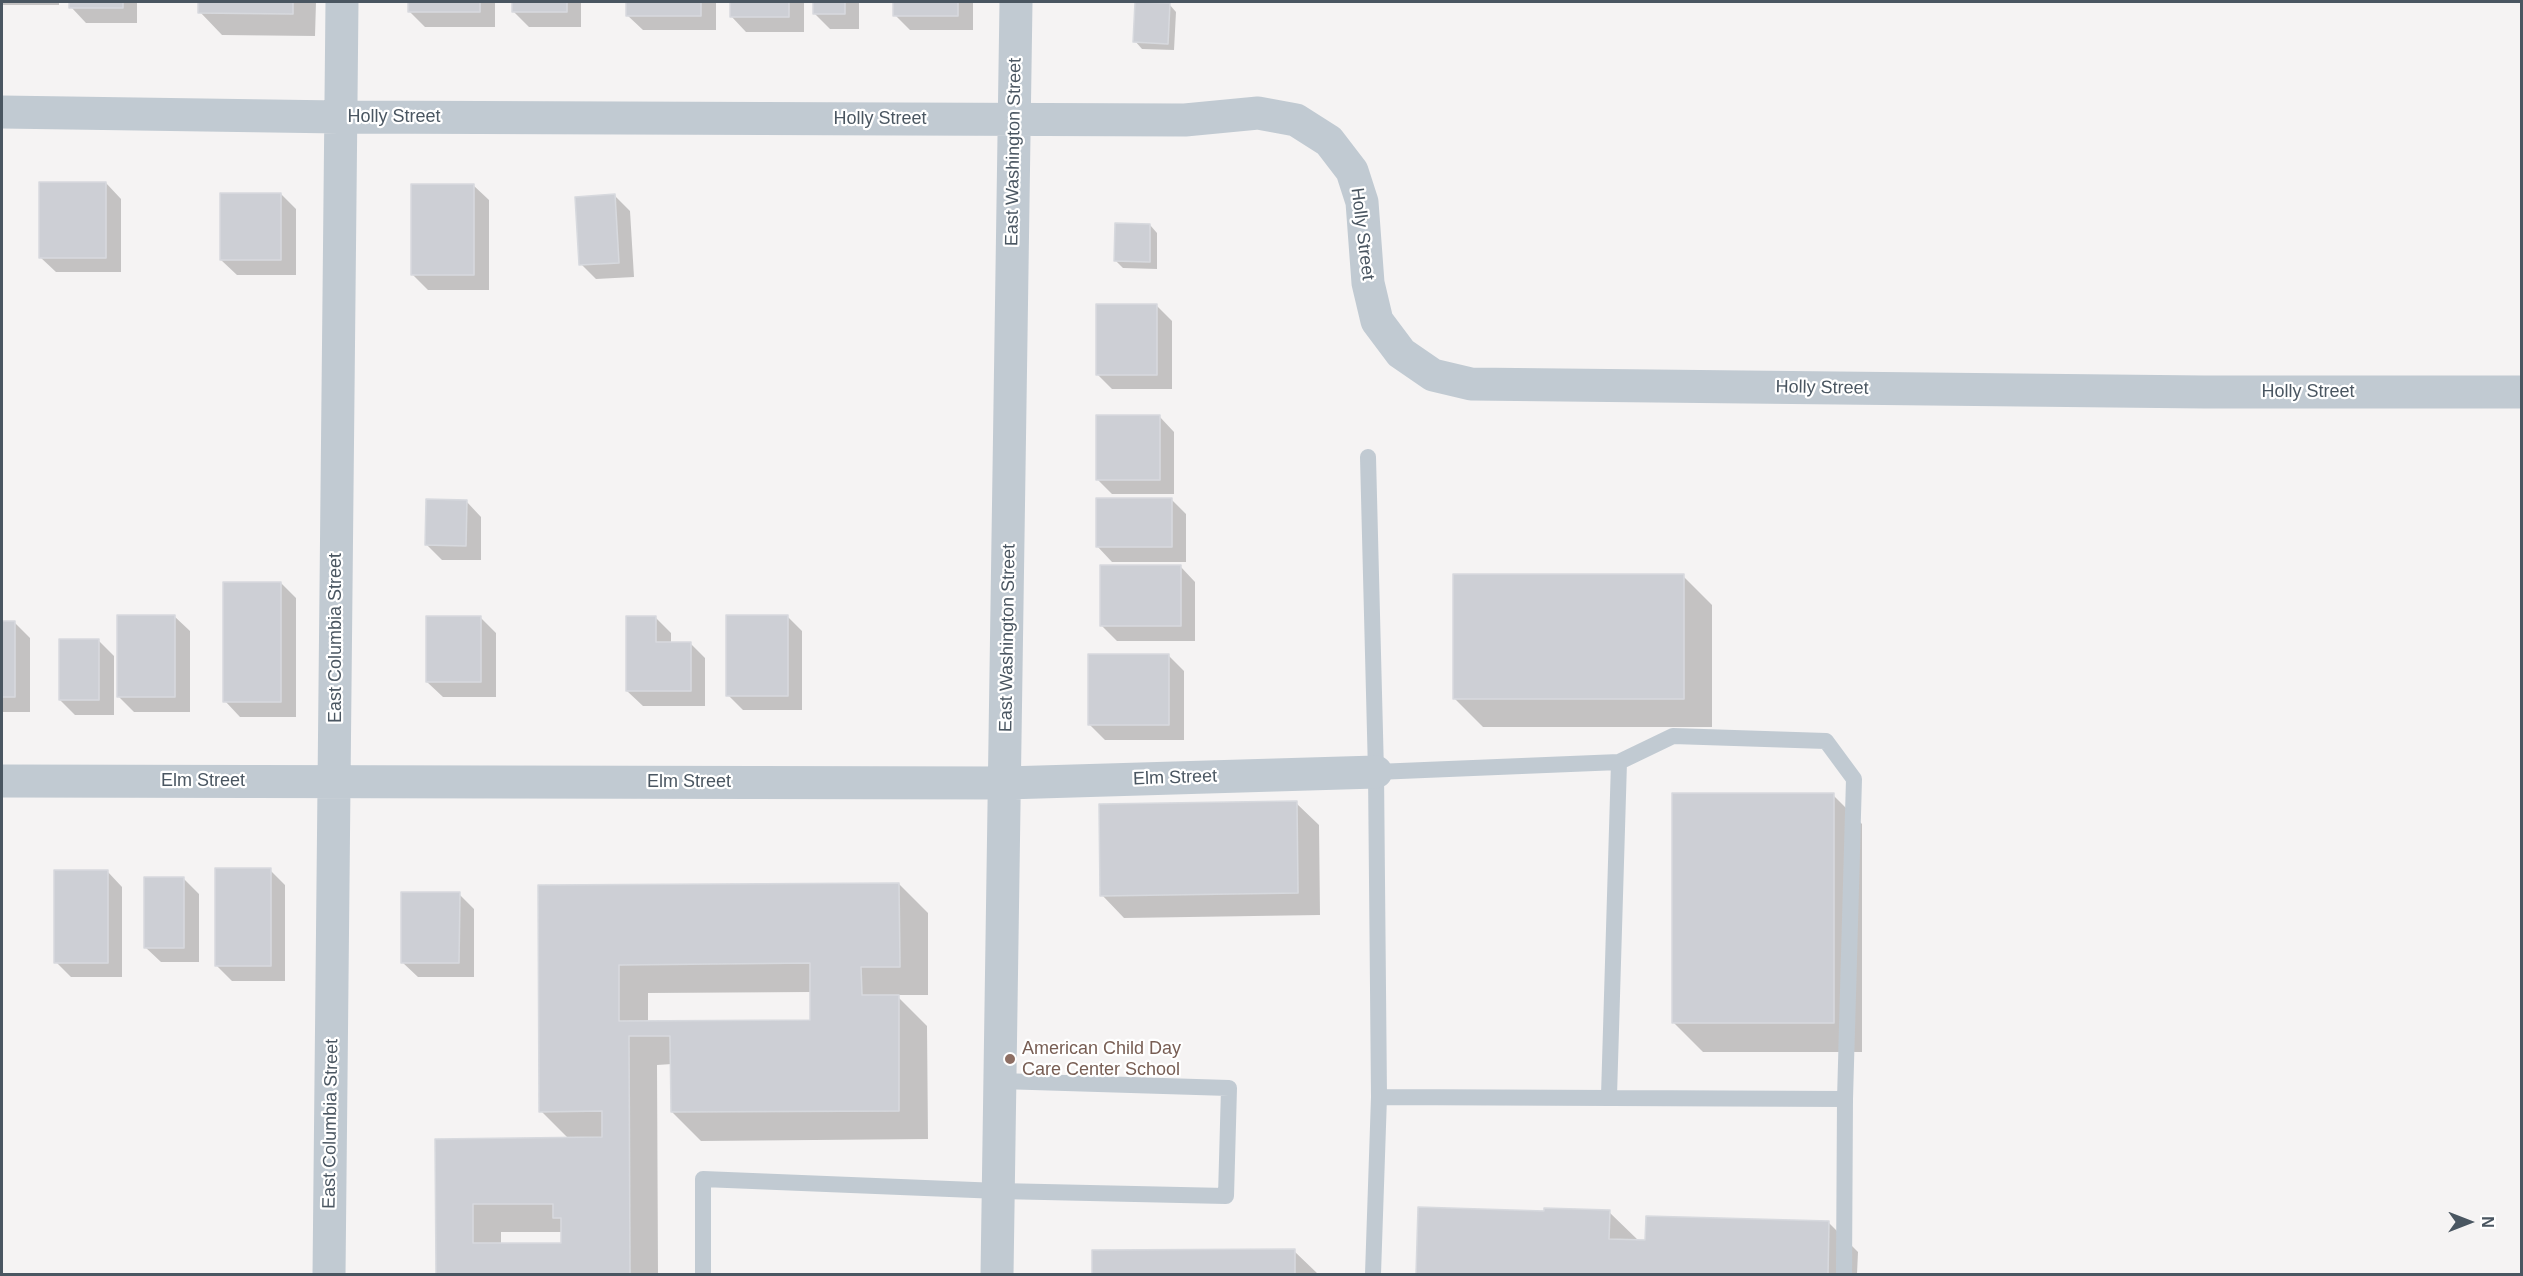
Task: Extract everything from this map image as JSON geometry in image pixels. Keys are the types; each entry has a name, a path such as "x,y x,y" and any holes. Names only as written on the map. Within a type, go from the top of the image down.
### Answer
{"street":[{"name":"East Columbia Street","path":"329,1275 339,117 342,2"},
{"name":"East Washington Street","path":"997,1275 1016,2"},
{"name":"Holly Street","path":"2,112 339,117 1185,120 1258,113 1296,120 1329,141 1352,171 1362,202 1368,283 1377,321 1401,353 1433,375 1471,384 2204,392 2522,392"},
{"name":"Elm Street","path":"2,781 1006,783 1376,772"}],"lane":[{"path":"1368,457 1376,772 1379,1097 1373,1275"},
{"path":"1376,772 1619,762 1673,736 1826,741 1854,779 1845,1099 1844,1275"},
{"path":"1609,1096 1619,762"},
{"path":"703,1275 703,1179 999,1191 1226,1196 1229,1088 1000,1082"},
{"path":"1379,1097 1609,1096 1845,1099"}],"building":[{"path":"69,2 123,2 123,8 69,8"},
{"path":"198,2 293,2 293,14 198,13"},
{"path":"408,2 480,2 480,12 408,12"},
{"path":"512,2 567,2 567,12 512,12"},
{"path":"626,2 701,2 701,16 626,16"},
{"path":"730,2 789,2 789,17 730,17"},
{"path":"813,2 845,2 845,14 813,14"},
{"path":"893,2 958,2 958,16 893,16"},
{"path":"1135,2 1170,3 1168,44 1133,42"},
{"path":"39,182 106,182 106,258 39,258"},
{"path":"411,184 474,184 474,275 411,275"},
{"path":"220,193 281,193 281,260 220,260"},
{"path":"615,194 619,263 579,265 575,197"},
{"path":"1115,223 1150,224 1150,262 1114,261"},
{"path":"1096,304 1157,304 1157,375 1096,375"},
{"path":"1096,415 1160,415 1160,480 1096,480"},
{"path":"1096,498 1172,498 1172,547 1096,547"},
{"path":"426,499 467,500 466,546 425,545"},
{"path":"1100,565 1181,565 1181,626 1100,626"},
{"path":"1453,574 1684,574 1684,699 1453,699"},
{"path":"223,582 281,582 281,702 223,702"},
{"path":"117,615 175,615 175,697 117,697"},
{"path":"726,615 788,615 788,696 726,696"},
{"path":"426,616 481,616 481,682 426,682"},
{"path":"626,616 656,616 656,642 691,642 691,691 626,691"},
{"path":"2,621 15,621 15,697 2,697"},
{"path":"59,639 99,639 99,700 59,700"},
{"path":"1088,654 1169,654 1169,725 1088,725"},
{"path":"1672,793 1834,793 1834,1023 1672,1023"},
{"path":"1297,801 1298,893 1100,896 1099,804"},
{"path":"215,868 271,868 271,966 215,966"},
{"path":"54,870 108,870 108,963 54,963"},
{"path":"144,877 184,877 184,948 144,948"},
{"path":"899,883 900,967 861,967 862,995 899,995 899,1111 671,1112 670,1036 629,1036 630,1274 436,1274 435,1139 602,1137 602,1111 539,1112 538,885","holes":["810,963 810,1020 619,1021 619,965","473,1204 553,1204 553,1218 561,1218 561,1243 473,1243"]},
{"path":"401,892 460,892 459,963 401,963"},
{"path":"1418,1207 1544,1211 1544,1208 1610,1210 1609,1239 1645,1240 1646,1216 1829,1221 1828,1274 1416,1274"},
{"path":"1295,1249 1295,1274 1092,1274 1092,1250"}],"place":[{"name":"American Child Day Care Center School","path":"1010,1059"}]}
